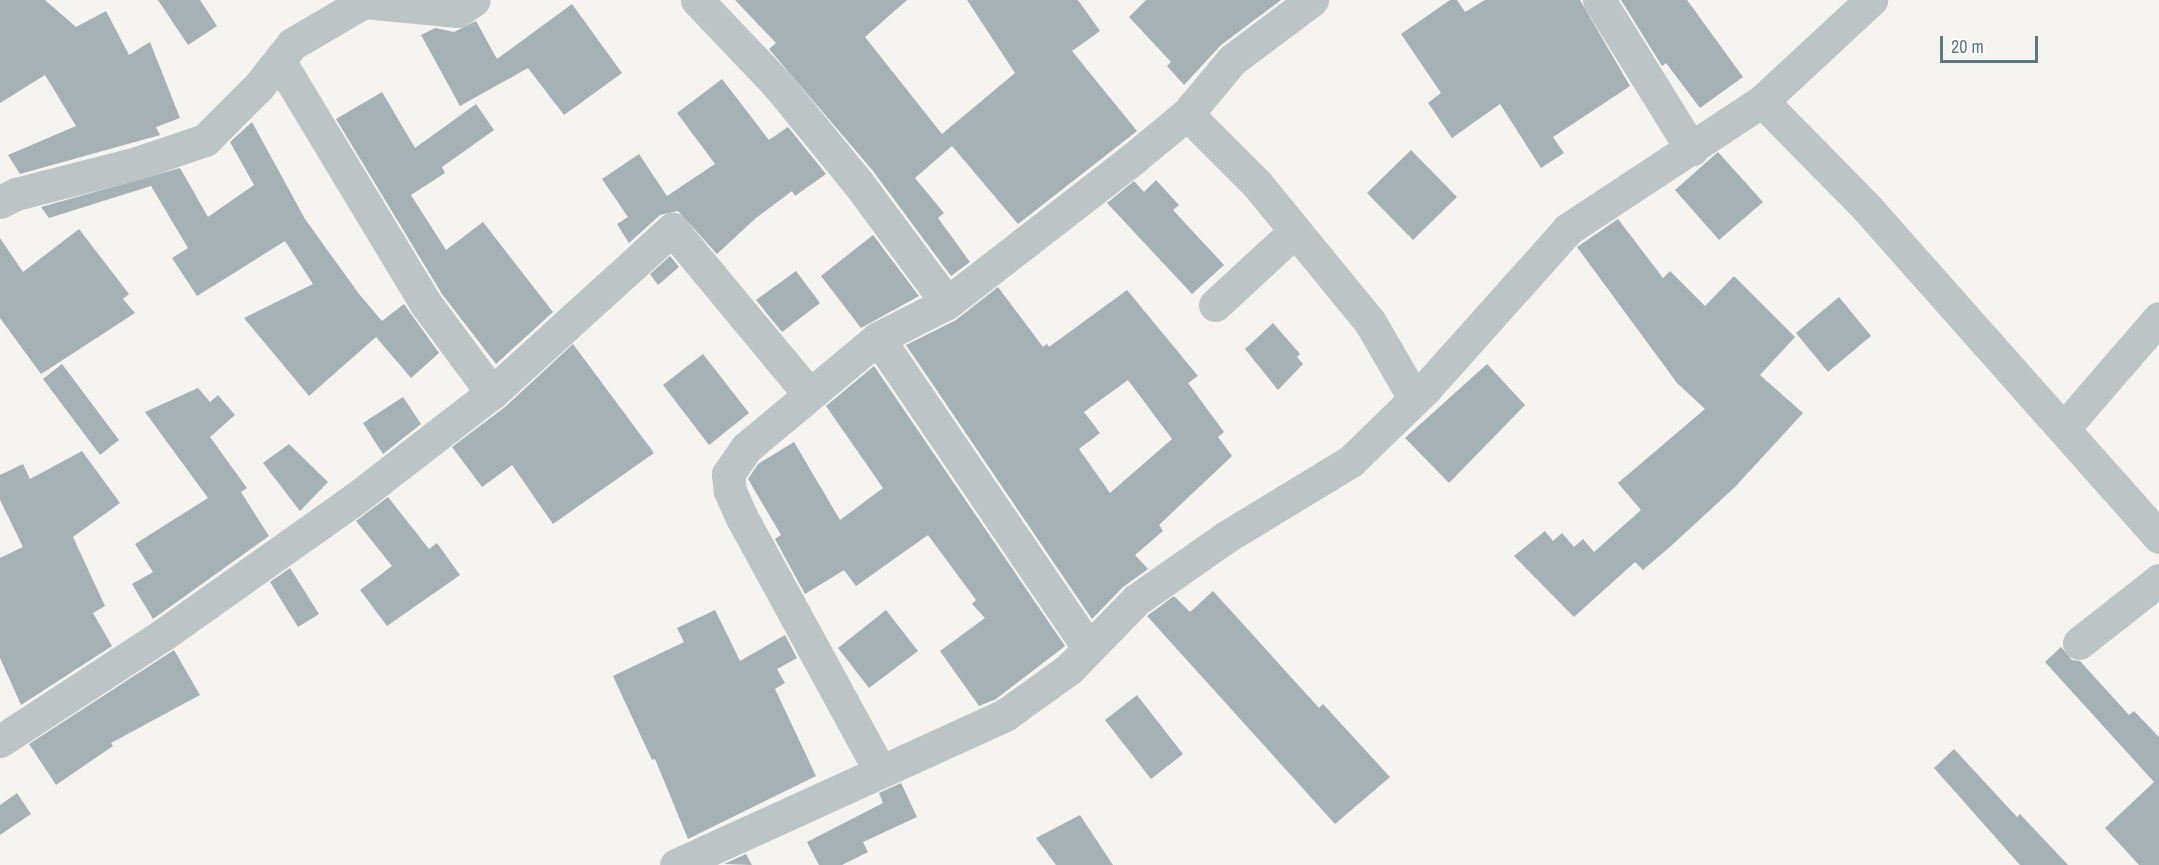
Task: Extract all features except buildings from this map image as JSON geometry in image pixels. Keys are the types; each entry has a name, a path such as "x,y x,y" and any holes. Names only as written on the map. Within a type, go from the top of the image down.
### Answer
{"street":[{"path":"0,202 16,194 137,163 205,140 280,62 292,44 364,2 458,11 474,0"},
{"path":"697,0 777,84 858,183 947,303"},
{"path":"880,771 729,491 728,474 746,448 809,394 878,338 947,303 1187,114 1233,60 1311,0"},
{"path":"1599,0 1692,150"},
{"path":"676,865 1005,715 1069,669 1136,600 1226,537 1351,461 1414,398 1568,229 1692,150 1762,100 1871,0"},
{"path":"280,62 426,304 492,393"},
{"path":"1762,100 1867,208 2159,537"},
{"path":"1187,114 1257,184 1370,322 1414,398"},
{"path":"0,741 164,634 336,512 492,393 672,228 809,394"},
{"path":"1215,305 1294,232"},
{"path":"2064,428 2159,318"},
{"path":"878,338 1089,648"},
{"path":"2079,642 2159,580"}]}
